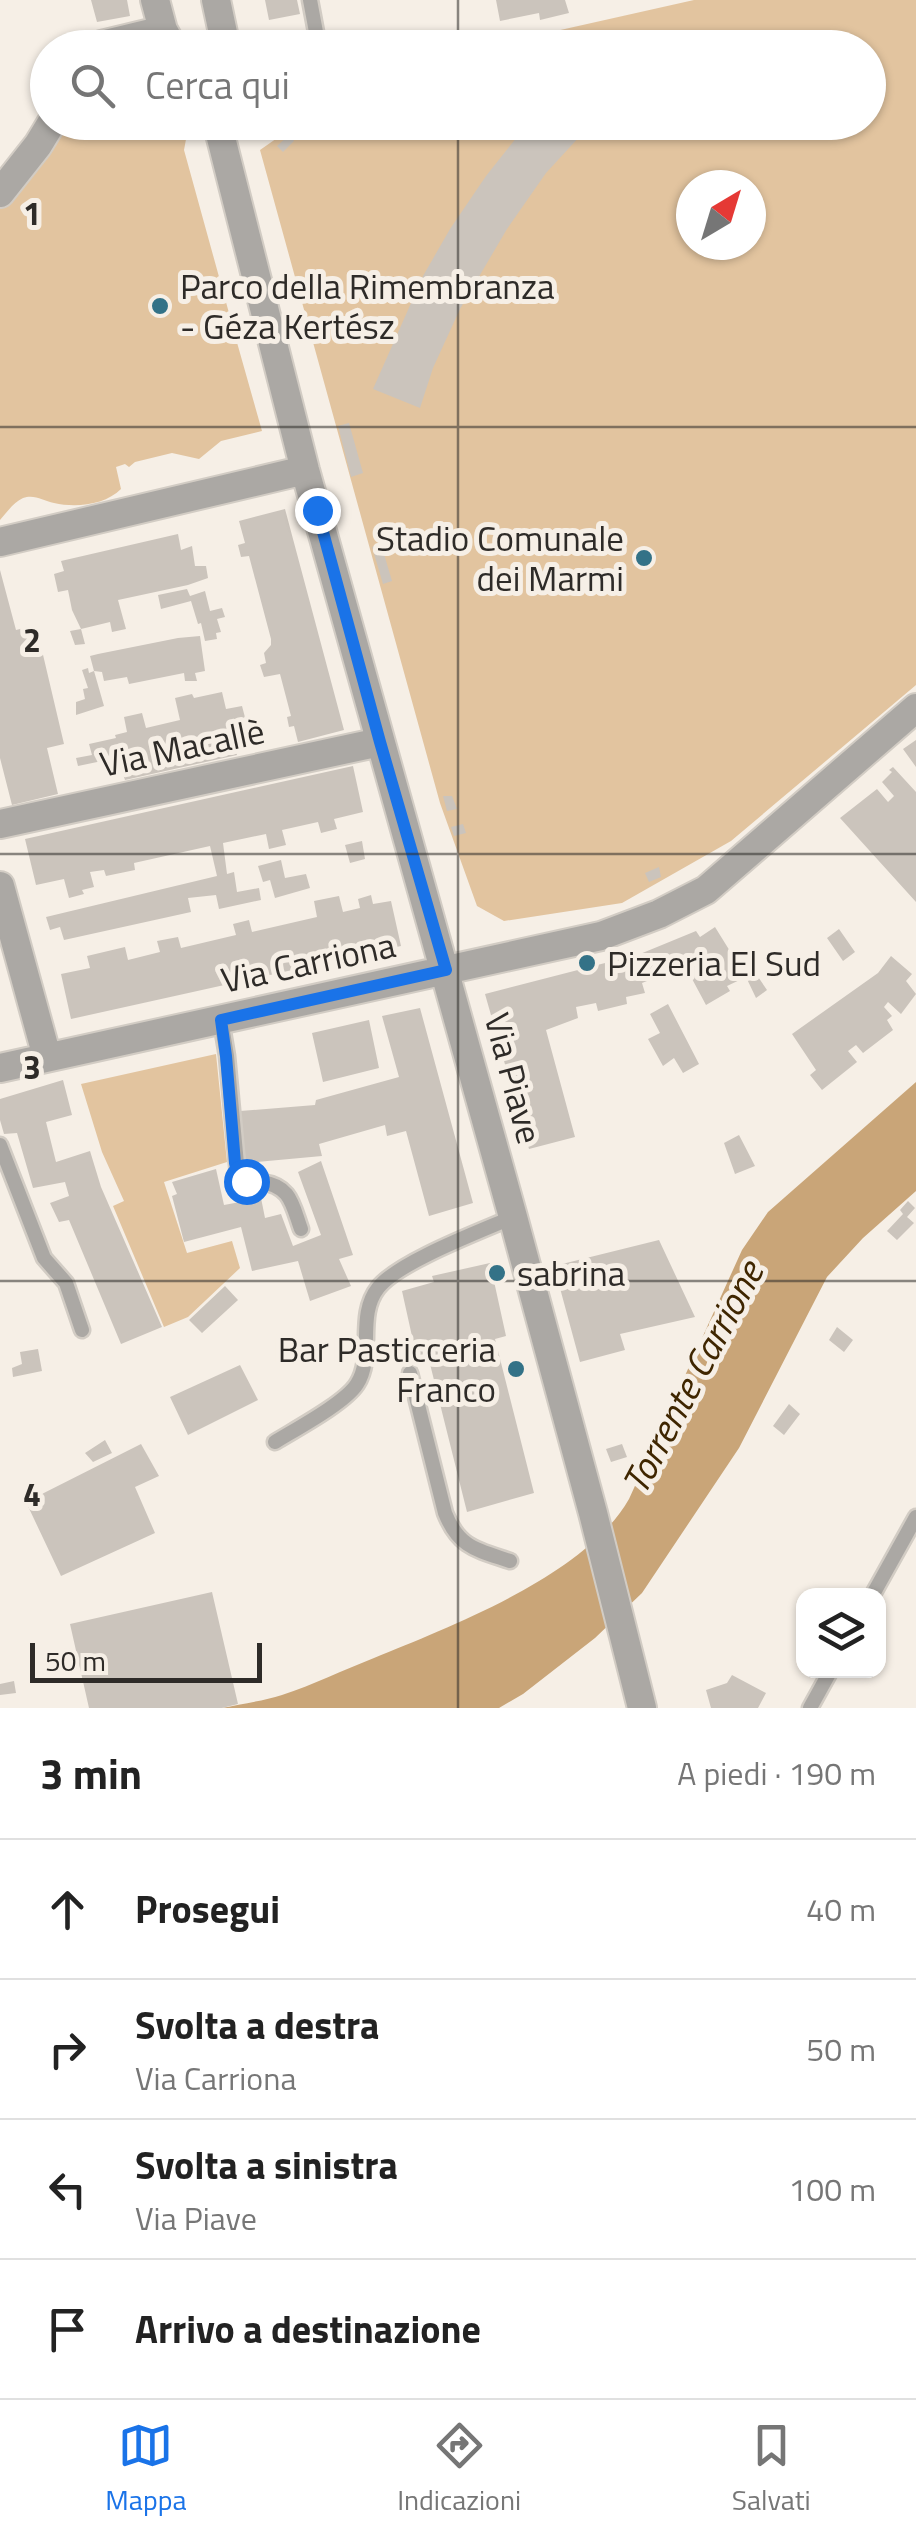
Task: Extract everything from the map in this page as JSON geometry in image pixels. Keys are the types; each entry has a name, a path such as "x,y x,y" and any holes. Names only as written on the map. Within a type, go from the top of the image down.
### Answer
{"street":[{"path":"155,0 165,30"},
{"path":"216,0 222,30"},
{"path":"0,193 42,140"},
{"name":"Via Piave","path":"222,140 305,470 446,970 642,1708"},
{"path":"0,542 305,470"},
{"name":"Via Carriona","path":"0,1068 601,936 659,914 706,890 916,708"},
{"name":"Via Macallè","path":"0,824 380,742"},
{"path":"0,886 47,1057"}],"lane":[{"path":"310,0 316,30"},
{"path":"221,1020 238,1175 246,1181 282,1187 301,1228"},
{"path":"0,1145 44,1258 66,1283 82,1330"},
{"path":"276,1442 357,1384 364,1365 369,1303 378,1287 395,1272 513,1217"},
{"path":"410,1373 452,1532 466,1546 510,1561"},
{"path":"876,1588 916,1517"},
{"path":"810,1708 827,1678"}],"shaded area":[{"name":"Stadio Comunale dei Marmi","path":"694,0 916,0 916,685 731,841 622,903 504,921 477,906 440,803 260,150 274,140 886,140 886,30 561,30"},
{"name":"Parco della Rimembranza - Géza Kertész","path":"58,140 186,140 184,150 229,313 241,324 236,339 262,431 221,441 199,459 172,453 129,467 116,467 121,489 99,502 72,505 27,497 0,520 0,208"},
{"path":"216,1054 227,1162 164,1182 187,1253 232,1241 240,1268 188,1317 164,1327 113,1206 124,1201 102,1152 81,1084"}],"water":[{"name":"Torrente Carrione","path":"916,1082 916,1191 863,1238 827,1277 739,1448 642,1593 595,1638 499,1708 222,1708 294,1691 478,1614 550,1574 582,1551 609,1526 629,1499 742,1250 768,1212"}],"building":[{"path":"91,0 127,0 130,16 97,22"},
{"path":"265,0 297,0 300,14 269,20"},
{"path":"496,0 565,0 569,13 540,20 539,13 500,21"},
{"path":"284,140 294,141 283,152 277,146"},
{"path":"515,140 576,140 546,173 507,229 460,309 420,408 373,389 423,276 486,176"},
{"path":"349,423 363,473 351,477 338,426"},
{"path":"285,509 344,730 298,742 294,726 289,727 287,717 291,716 280,674 264,677 260,665 266,663 264,653 271,639 249,556 241,557 238,545 245,543 239,521"},
{"path":"178,534 181,550 192,546 195,566 206,566 208,578 118,600 126,629 112,632 110,622 81,629 68,590 58,592 54,574 64,571 61,561"},
{"path":"381,544 392,581 383,584 372,547"},
{"path":"0,570 16,630 36,625 64,744 47,748 58,794 12,805 0,758"},
{"path":"187,589 190,596 205,591 210,611 222,608 225,617 217,619 221,632 216,633 217,639 205,641 191,601 161,609 158,595"},
{"path":"81,629 85,644 75,645 70,631"},
{"path":"200,636 205,671 195,673 197,681 185,681 184,673 129,684 127,677 104,681 102,672 94,671 90,656 178,638"},
{"path":"88,668 89,673 94,671 104,706 76,715 76,702 85,699 83,689 88,688 82,670"},
{"path":"222,692 226,709 242,706 247,725 231,729 237,755 125,780 122,771 105,775 102,761 78,766 76,758 92,755 89,744 127,732 124,717 142,713 146,728 180,720 175,698"},
{"path":"916,740 916,767 903,749"},
{"path":"353,766 363,812 334,819 337,829 321,833 318,822 282,830 286,845 269,849 266,834 223,843 227,874 234,872 237,892 259,888 261,900 219,909 216,895 188,898 191,912 64,940 60,927 50,930 46,917 217,876 210,846 134,863 135,870 106,876 104,870 90,872 94,887 69,898 64,879 36,885 25,839"},
{"path":"893,767 916,792 916,902 840,818 877,789 888,802 894,796 882,782"},
{"path":"443,796 452,796 457,809 447,811"},
{"path":"463,824 466,833 454,836 451,827"},
{"path":"362,841 365,859 350,863 345,845"},
{"path":"281,860 285,878 306,874 310,888 275,898 270,880 263,882 258,866"},
{"path":"659,867 661,877 649,882 645,873"},
{"path":"371,895 373,904 391,901 401,946 71,1019 61,974 90,968 87,956 125,947 128,960 160,952 157,941 178,937 181,948 236,935 233,924 249,920 252,932 317,917 314,901 339,896 343,912 360,908 358,899"},
{"path":"715,927 746,977 727,986 730,991 706,1005 683,962 642,983 645,993 626,997 627,1004 598,1011 596,1003 576,1007 578,1018 546,1030 575,1137 529,1149 485,994 640,954 696,931 700,937"},
{"path":"839,929 855,952 843,961 827,938"},
{"path":"891,956 912,974 906,981 916,994 901,1014 888,1002 884,1007 892,1016 887,1020 893,1030 863,1053 856,1045 848,1051 857,1062 822,1090 810,1075 816,1070 792,1034 878,973"},
{"path":"754,971 767,990 756,998 746,977"},
{"path":"668,1004 699,1064 683,1073 674,1058 663,1066 648,1039 660,1033 650,1014"},
{"path":"420,1008 473,1203 429,1216 406,1131 387,1136 385,1125 319,1144 322,1156 245,1163 240,1111 315,1105 316,1100 399,1077 382,1016"},
{"path":"369,1020 379,1068 323,1082 312,1033"},
{"path":"63,1080 72,1115 46,1122 56,1162 90,1151 101,1187 162,1327 121,1344 69,1220 59,1222 50,1203 69,1196 65,1182 33,1188 17,1133 4,1134 0,1120 0,1099"},
{"path":"739,1135 755,1166 735,1174 724,1143"},
{"path":"321,1161 353,1255 339,1259 351,1286 310,1301 298,1261 252,1271 241,1227 184,1242 172,1182 216,1169 224,1205 261,1198 265,1218 281,1214 293,1246 321,1235 298,1172"},
{"path":"908,1201 915,1208 907,1217 914,1223 897,1240 887,1231 903,1214 900,1210"},
{"path":"659,1240 695,1317 620,1334 625,1350 580,1362 554,1266"},
{"path":"490,1263 506,1336 495,1339 534,1493 467,1512 428,1356 417,1359 402,1291 434,1282 432,1276"},
{"path":"225,1286 238,1300 202,1333 189,1320"},
{"path":"837,1327 853,1340 844,1352 829,1340"},
{"path":"38,1349 42,1371 13,1377 12,1368 22,1364 20,1352"},
{"path":"240,1365 258,1400 188,1435 170,1397"},
{"path":"789,1404 800,1414 784,1435 773,1426"},
{"path":"105,1440 112,1453 93,1462 85,1453"},
{"path":"141,1444 159,1476 135,1487 155,1533 61,1576 26,1502"},
{"path":"622,1444 627,1457 611,1462 606,1449"},
{"path":"212,1592 238,1704 222,1708 89,1708 70,1624"},
{"path":"732,1675 766,1693 758,1708 711,1708 706,1690 727,1683"},
{"path":"14,1681 16,1693 0,1695 0,1684"}],"place":[{"name":"Parco della Rimembranza - Géza Kertész","path":"160,306"},
{"name":"Stadio Comunale dei Marmi","path":"644,558"},
{"name":"Pizzeria El Sud","path":"587,963"},
{"name":"sabrina","path":"497,1273"},
{"name":"Bar Pasticceria Franco","path":"516,1369"}],"route":[{"path":"246,1181 238,1175 235,1163 221,1020 446,970 317,510"}]}
